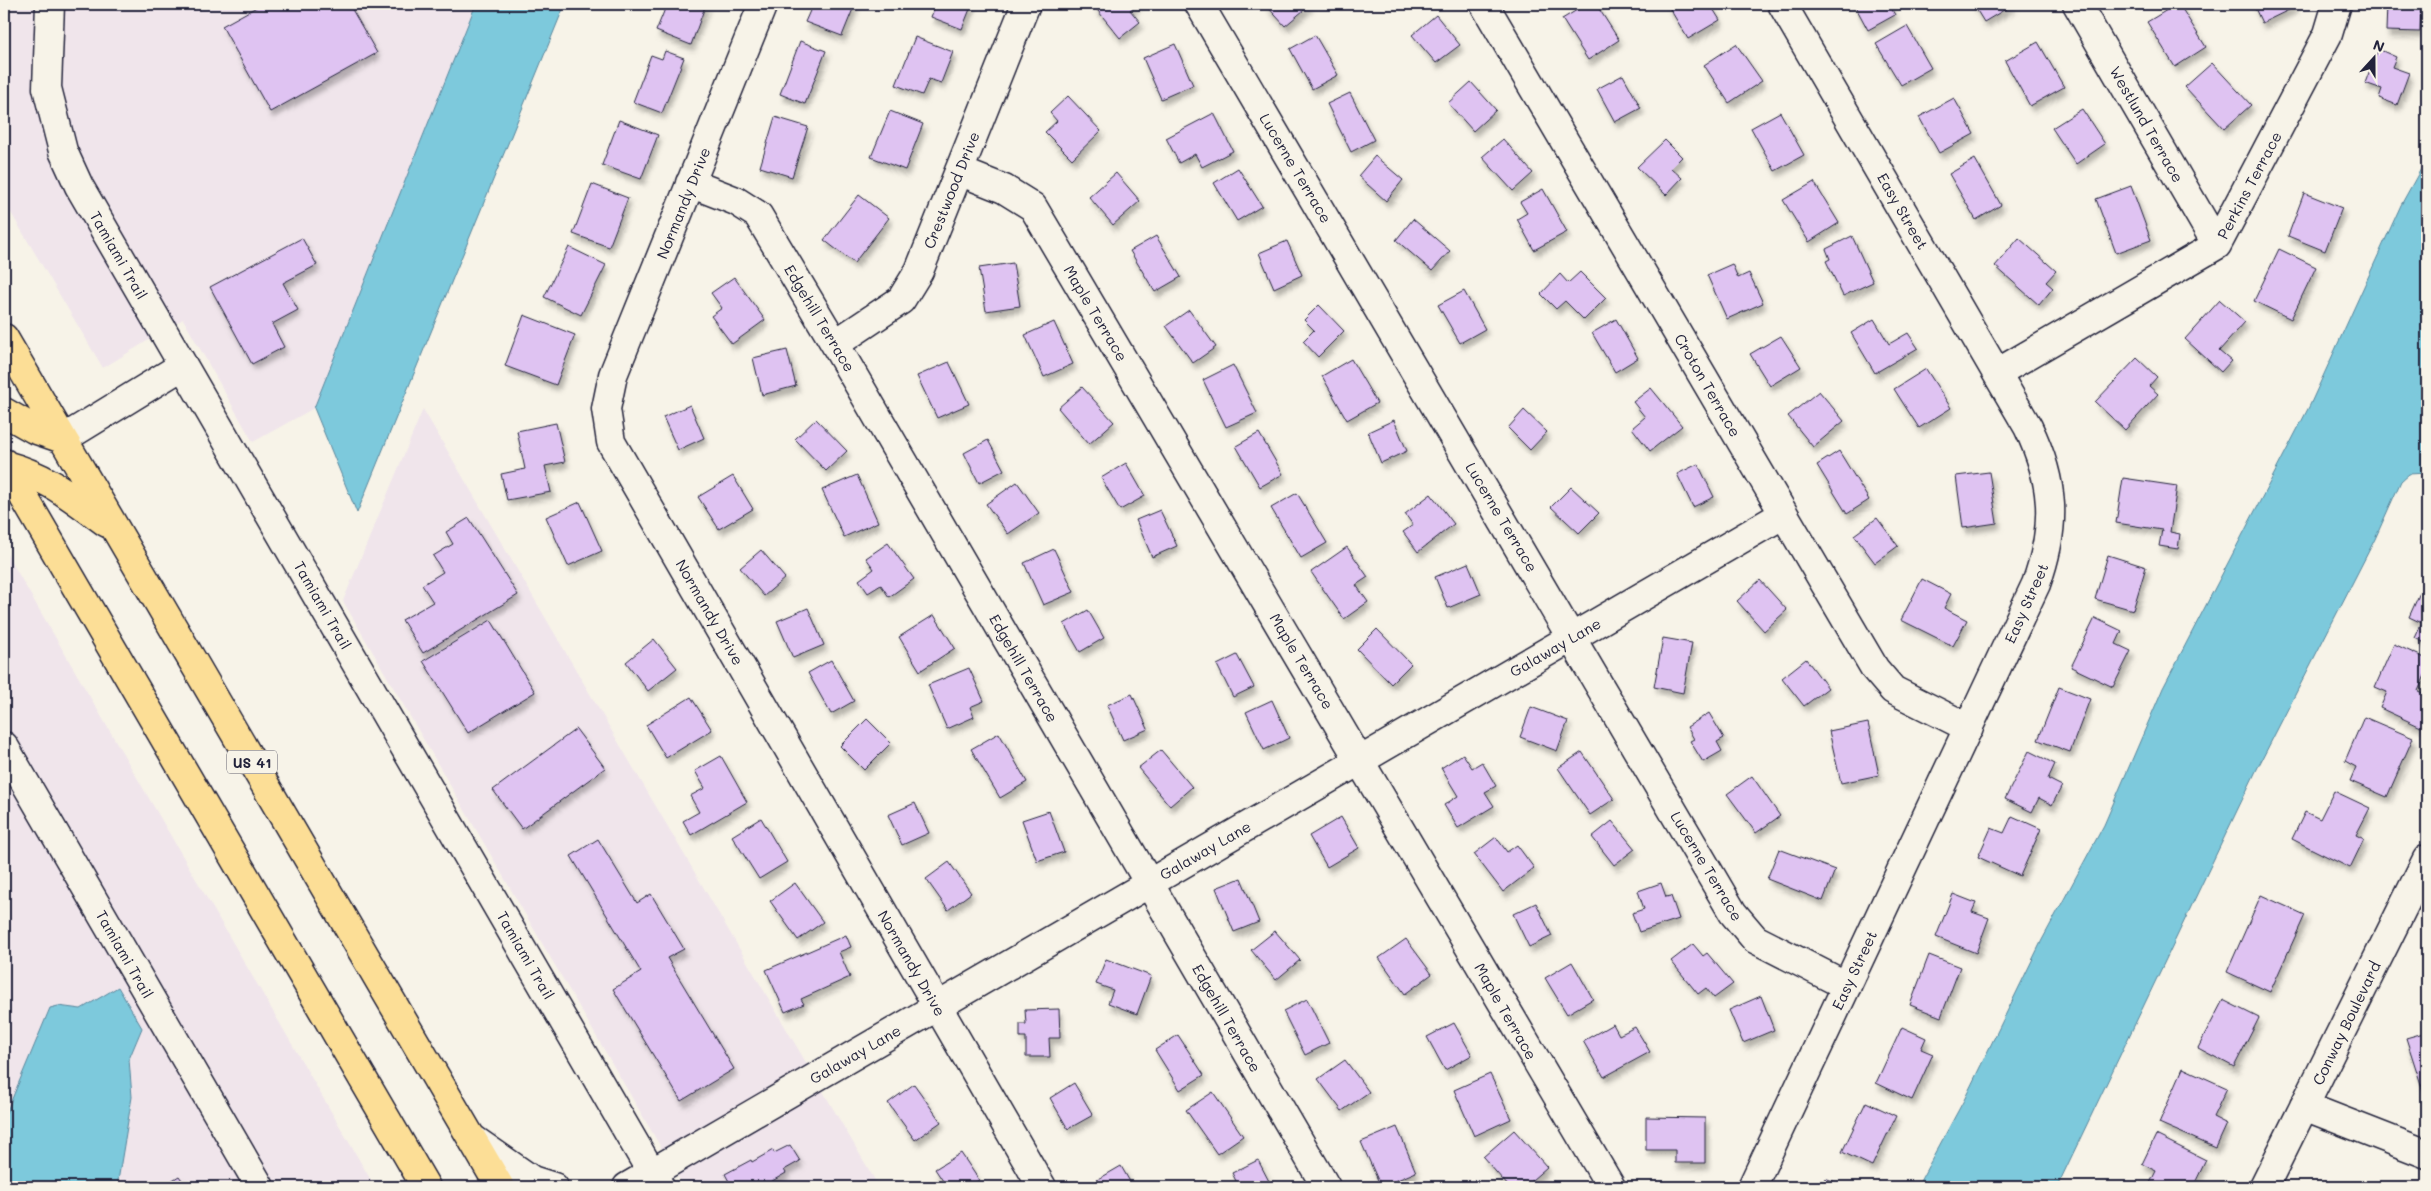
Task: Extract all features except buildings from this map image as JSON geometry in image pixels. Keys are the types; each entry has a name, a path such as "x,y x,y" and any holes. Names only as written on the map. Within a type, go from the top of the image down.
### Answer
{"main road":[{"name":"US 41","path":"4,338 500,1187"},
{"path":"4,412 34,429 63,439"},
{"path":"4,465 31,472 53,484 116,530"},
{"path":"4,465 426,1184"}],"street":[{"name":"Tamiami Trail","path":"50,4 47,88 63,151 97,218 656,1180"},
{"name":"Normandy Drive","path":"763,4 613,375 606,408 611,442 1042,1187"},
{"name":"Crestwood Drive","path":"835,344 901,300 919,271 1026,4"},
{"name":"Lucerne Terrace","path":"1199,4 1733,913 1755,939 1847,986"},
{"name":"Croton Terrace","path":"1484,4 1875,669 1893,690 1968,728"},
{"name":"Easy Street","path":"1752,1187 2036,584 2046,558 2052,506 2048,479 2041,453 1997,373 1782,4"},
{"name":"Westlund Terrace","path":"2077,4 2217,245"},
{"name":"Perkins Terrace","path":"1997,373 2217,245 2328,34 2337,4"},
{"name":"Maple Terrace","path":"959,171 1004,189 1033,207 1361,760 1611,1187"},
{"name":"Edgehill Terrace","path":"690,182 736,201 758,215 1326,1187"},
{"path":"63,439 182,366"},
{"name":"Galaway Lane","path":"627,1187 656,1180 937,1006 1784,514"},
{"name":"Tamiami Trail","path":"4,746 13,784 260,1187"},
{"name":"Conway Boulevard","path":"2264,1187 2427,859"},
{"path":"2304,1106 2427,1154"},
{"path":"473,1140 532,1180 554,1187"}],"shaded area":[{"path":"4,4 476,4 314,408 253,442 183,319 103,368 4,201"},
{"path":"423,409 879,1187 684,1187 343,601"},
{"path":"4,549 375,1187 117,1187 132,1097 129,1059 142,1028 97,1000 81,1009 58,1006 50,1008 4,1118"}],"water":[{"path":"476,4 565,4 357,513 314,408"},
{"path":"2427,158 2427,473 2409,474 2401,481 2375,539 2256,771 2057,1187 1917,1187 1964,1100 2042,940 2104,825 2163,688 2310,405 2401,205"},
{"path":"118,987 142,1028 129,1059 132,1097 117,1187 4,1187 4,1118 50,1008 58,1006 81,1009"}]}
